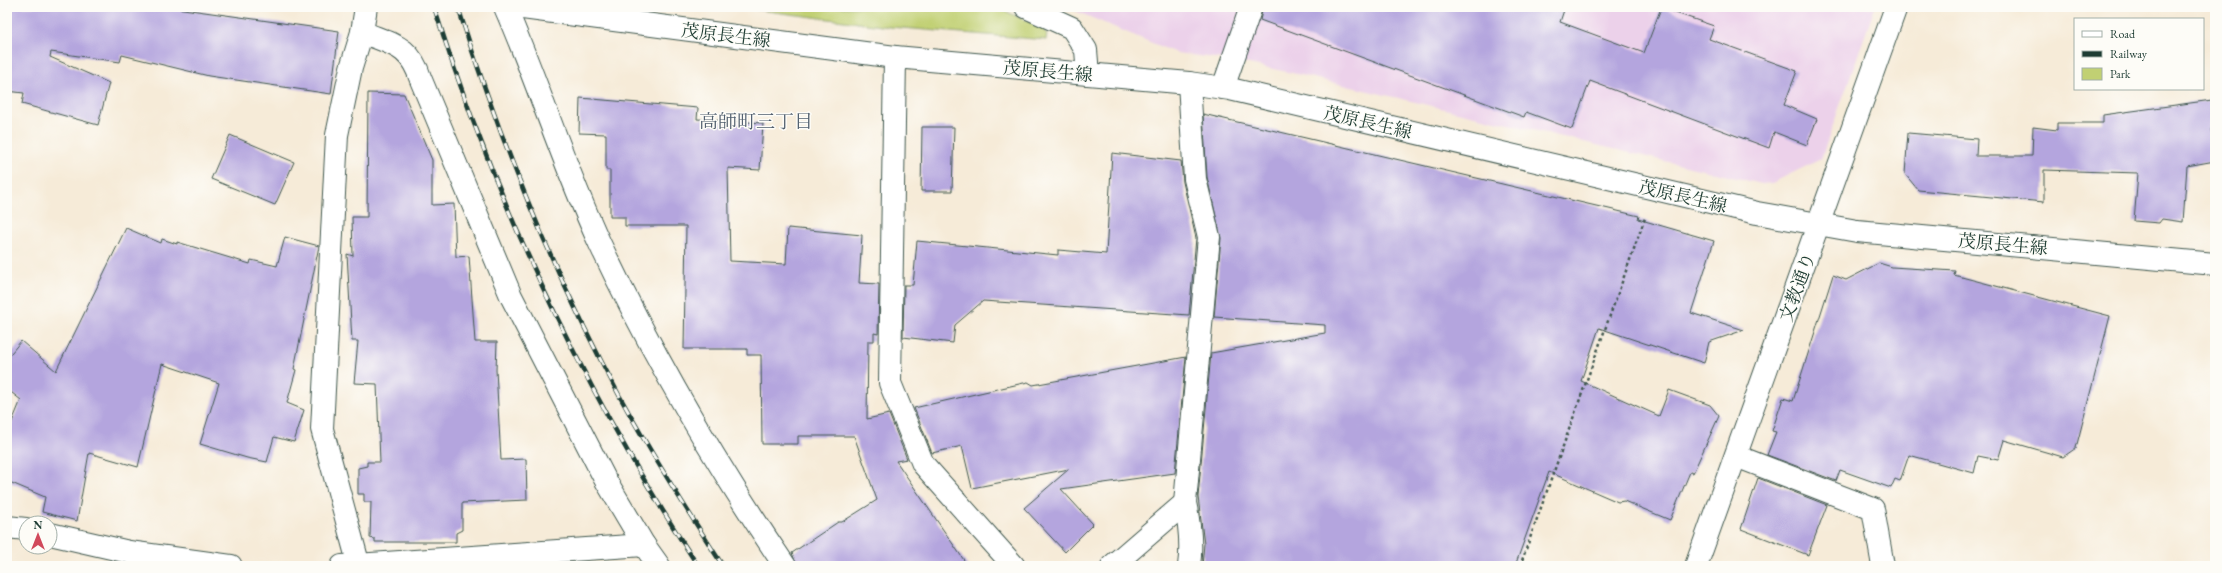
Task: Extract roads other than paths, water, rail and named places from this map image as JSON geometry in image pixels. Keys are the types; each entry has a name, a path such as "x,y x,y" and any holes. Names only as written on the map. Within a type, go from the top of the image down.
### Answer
{"street":[{"path":"366,7 362,32 351,68 337,135 322,429 353,566 644,545"},
{"path":"505,7 600,242 665,374 750,515 785,566"},
{"name":"茂原長生線","path":"515,7 895,57 1189,83 1222,88 1757,213 1819,225 1857,231 2215,264"},
{"path":"1026,7 1072,28 1086,50 1088,74"},
{"path":"1222,88 1251,7"},
{"name":"文教通り","path":"1696,566 1896,7"},
{"path":"362,32 404,49 416,64 421,80 511,296 605,479 658,566"},
{"path":"895,57 890,383 923,464 1014,566"},
{"path":"1189,83 1195,179 1209,237 1185,503 1190,525 1191,540 1189,566"},
{"path":"1736,456 1873,509 1883,566"},
{"path":"1112,566 1185,503"},
{"path":"7,527 18,528"},
{"path":"58,536 129,552 231,566"}],"railway":[{"path":"434,7 486,154 515,226 546,296 617,433 656,500 698,566"},
{"path":"458,7 474,57 510,156 550,254 572,301 595,349 631,417 723,566"}],"district":[{"name":"高師町三丁目","path":"756,121"}]}
